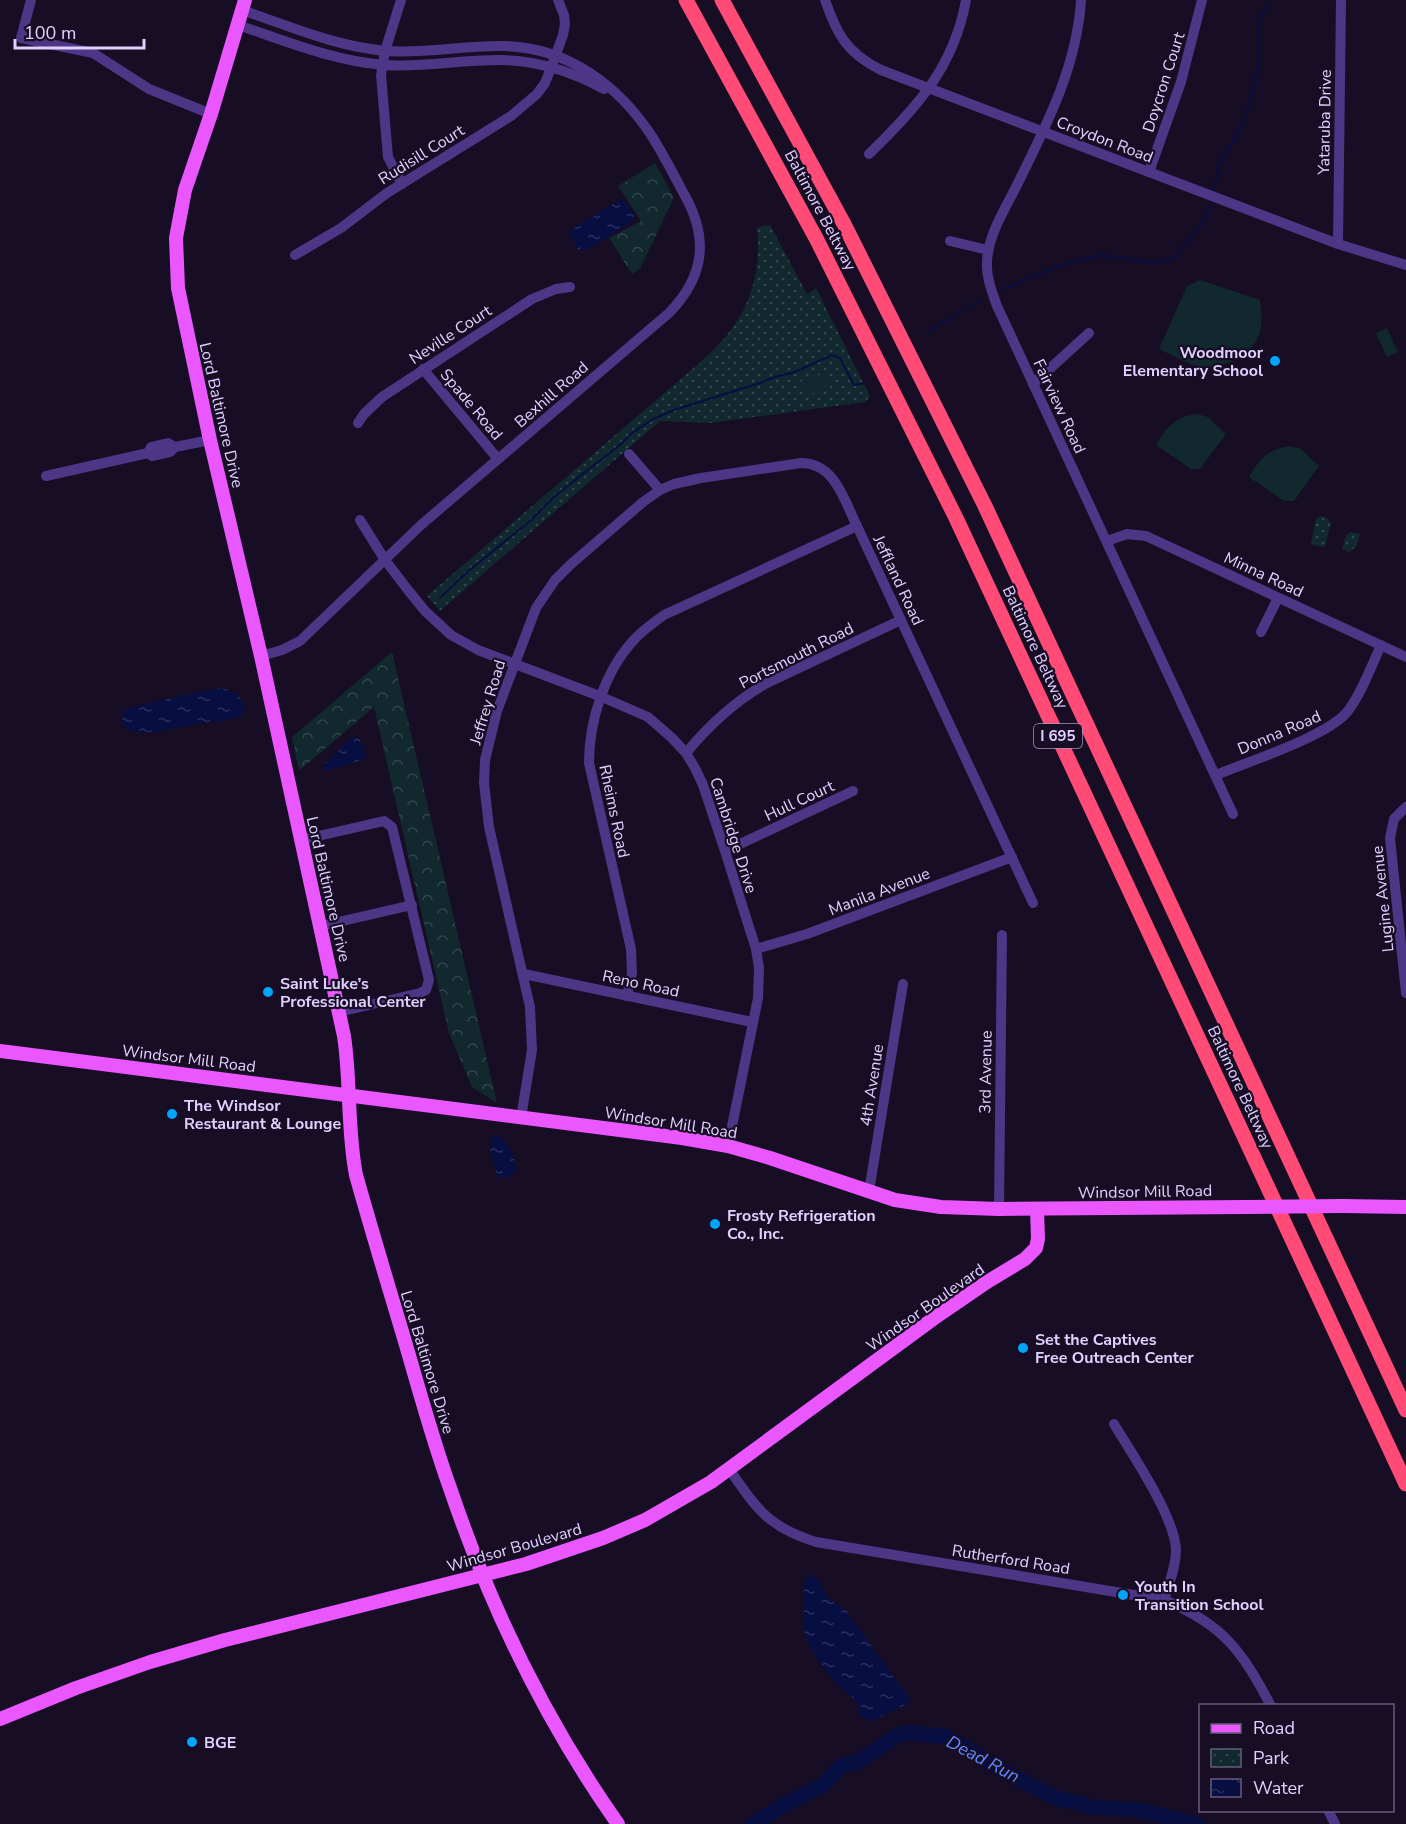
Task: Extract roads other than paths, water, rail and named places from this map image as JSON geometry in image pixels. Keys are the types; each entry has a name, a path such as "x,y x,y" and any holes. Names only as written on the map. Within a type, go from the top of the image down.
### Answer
{"highway":[{"name":"Baltimore Beltway","path":"686,0 835,275 956,518 1406,1484"},
{"name":"Baltimore Beltway","path":"722,0 844,224 985,506 1406,1410"}],"main road":[{"name":"Lord Baltimore Drive","path":"244,5 185,190 176,238 176,262 182,312 261,656 339,1012 348,1058 352,1154 361,1192 439,1455 460,1518 506,1629 548,1710 588,1779 618,1824"},
{"name":"Windsor Mill Road","path":"0,1051 682,1138 728,1146 869,1191 915,1204 941,1207 999,1209 1406,1207"},
{"name":"Windsor Boulevard","path":"0,1719 76,1688 150,1662 225,1640 562,1554 667,1508 729,1469 941,1313 1025,1260 1036,1248 1037,1209"}],"street":[{"path":"31,0 21,38 93,53 149,89 211,114"},
{"path":"401,0 385,51 381,75 388,157 402,184"},
{"name":"Rudisill Court","path":"295,255 341,228 370,205 526,105 545,82 556,56 565,24 558,0"},
{"name":"Croydon Road","path":"825,0 834,25 851,51 864,62 881,70 1338,244 1406,265"},
{"path":"869,154 908,116 930,88 956,37 966,0"},
{"name":"Fairview Road","path":"1081,0 1078,32 1069,69 988,250 990,288 1233,814"},
{"name":"Doycron Court","path":"1149,172 1181,82 1202,0"},
{"name":"Yataruba Drive","path":"1338,244 1341,0"},
{"name":"Bexhill Road","path":"244,5 331,41 385,51 504,46 556,56 577,64 597,77 617,96 654,139 696,217 701,245 697,268 689,288 669,313 421,525 300,641 282,650 261,656"},
{"name":"Bexhill Road","path":"238,26 326,54 383,65 503,60 551,68 594,83 617,96"},
{"path":"950,241 988,250"},
{"name":"Neville Court","path":"357,423 382,397 532,299 556,289 570,287"},
{"path":"1033,384 1089,333"},
{"name":"Spade Road","path":"423,369 498,459"},
{"path":"46,476 148,453 152,456 170,452 175,447 210,440"},
{"path":"629,454 660,490"},
{"name":"Jeffland Road","path":"660,490 674,484 701,478 811,463 820,466 832,477 1033,903"},
{"name":"Jeffrey Road","path":"521,1118 532,1050 530,1007 489,827 484,783 489,737 514,663 536,609 555,580 643,502 660,490"},
{"name":"Cambridge Drive","path":"360,520 385,560 425,611 451,635 478,650 648,717 686,753 703,785 725,851 756,949 760,982 728,1146"},
{"name":"Rheims Road","path":"627,996 632,973 631,950 589,763 591,732 602,697 620,658 632,641 664,615 856,526"},
{"name":"Minna Road","path":"1107,541 1128,534 1146,536 1406,657"},
{"path":"1261,632 1278,598"},
{"name":"Portsmouth Road","path":"686,753 715,720 746,695 901,620"},
{"name":"Donna Road","path":"1216,775 1331,727 1347,712 1355,700 1381,645"},
{"name":"Hull Court","path":"725,851 853,792"},
{"name":"Lugine Avenue","path":"1406,807 1395,819 1391,827 1390,838 1406,993"},
{"path":"301,840 384,821 388,823 395,832 429,980 426,990 420,993 339,1012"},
{"name":"Manila Avenue","path":"756,949 807,934 1012,857"},
{"path":"321,926 412,905"},
{"name":"3rd Avenue","path":"999,1209 1002,935"},
{"name":"Reno Road","path":"524,975 752,1022"},
{"name":"4th Avenue","path":"869,1191 903,984"},
{"path":"1114,1424 1164,1511 1175,1538 1175,1562 1164,1600"},
{"name":"Rutherford Road","path":"729,1469 747,1495 773,1523 786,1532 816,1542 1164,1600 1198,1616 1232,1642 1244,1657 1270,1704"}],"water":[{"path":"624,199 634,215 633,221 587,250 578,250 570,233 575,227"},
{"path":"219,688 232,691 241,699 245,707 241,716 155,732 137,732 123,725 124,711 132,707"},
{"path":"359,738 365,759 326,771 323,768 325,764 349,739"},
{"path":"500,1135 511,1151 516,1170 509,1177 499,1178 490,1150 492,1137"},
{"path":"811,1575 818,1580 829,1599 845,1609 909,1698 909,1702 905,1705 872,1721 867,1720 861,1716 853,1698 827,1673 812,1650 803,1626 804,1588 807,1576"}],"waterway":[{"path":"1213,194 1219,166 1243,123 1249,105 1258,69 1259,20 1266,8 1266,0"},
{"path":"1003,289 1055,267 1099,255 1153,263 1172,259 1197,231 1208,212 1211,199"},
{"path":"927,331 981,300"},
{"path":"440,598 466,573 529,522 555,496 632,433 653,419 674,410 795,372 832,355 840,358 854,385 865,383"},
{"name":"Dead Run","path":"753,1824 823,1785 841,1766 858,1762 900,1734 912,1733 948,1737 1005,1772 1057,1799 1089,1807 1138,1810 1197,1824"}],"place":[{"name":"Woodmoor Elementary School","path":"1275,361"},
{"name":"Saint Luke’s Professional Center","path":"268,992"},
{"name":"The Windsor Restaurant & Lounge","path":"172,1114"},
{"name":"Frosty Refrigeration Co., Inc.","path":"715,1224"},
{"name":"Set the Captives Free Outreach Center","path":"1023,1348"},
{"name":"Youth In Transition School","path":"1123,1595"},
{"name":"BGE","path":"192,1742"}]}
